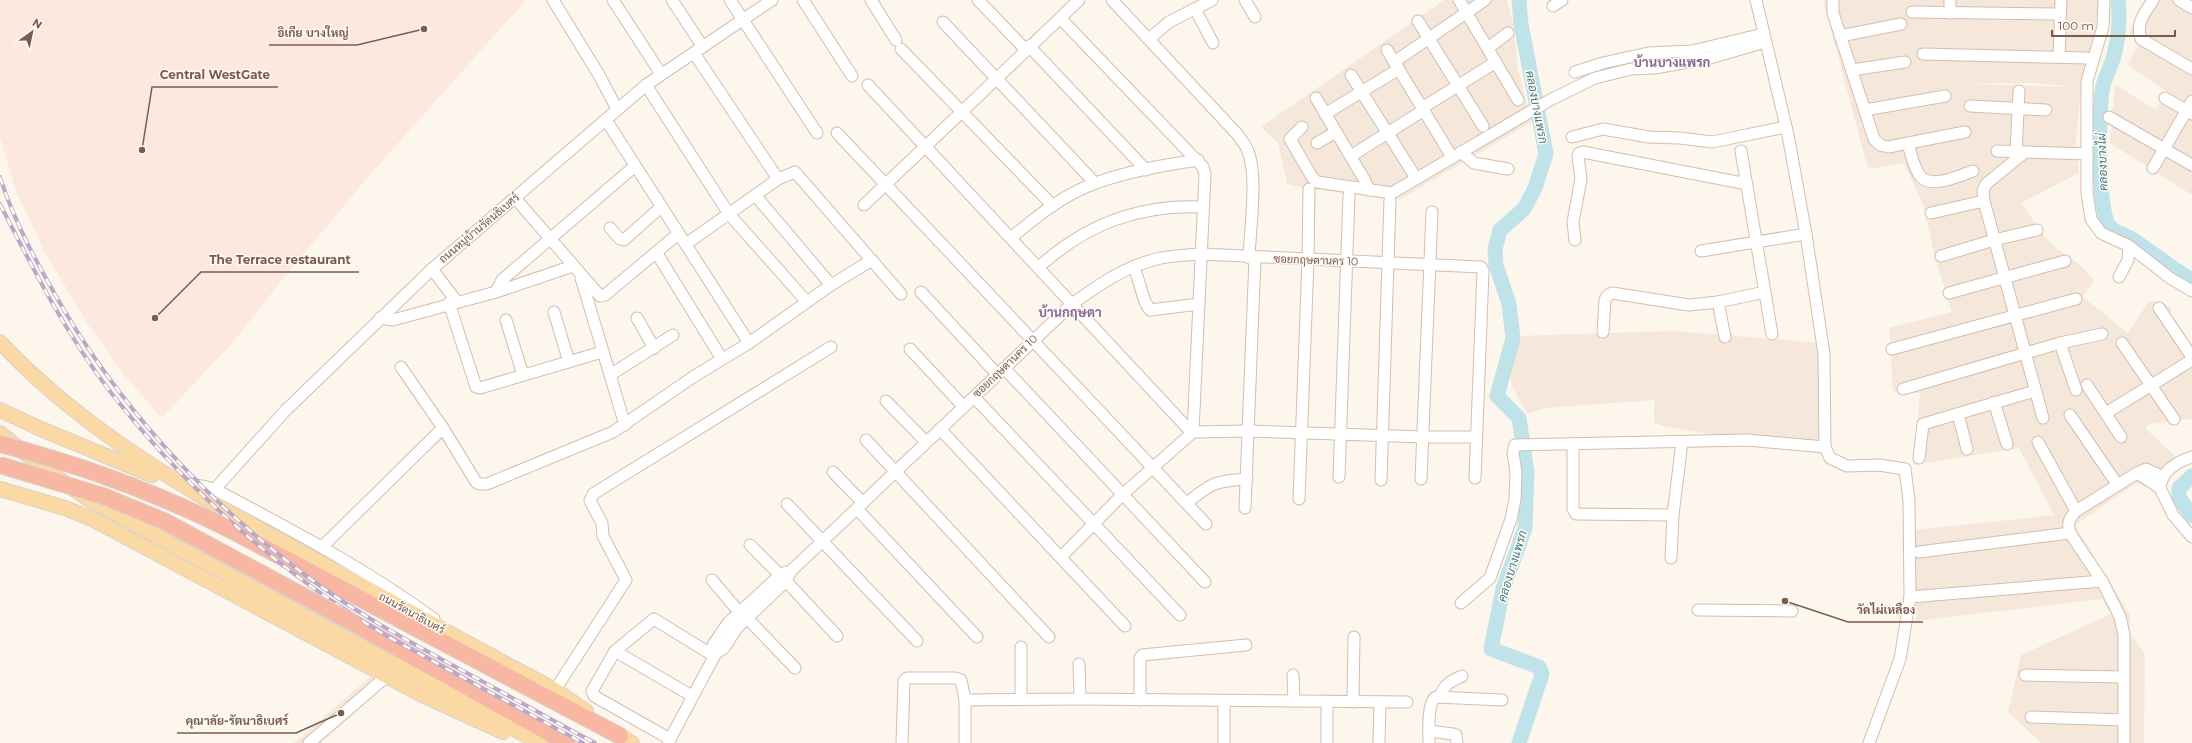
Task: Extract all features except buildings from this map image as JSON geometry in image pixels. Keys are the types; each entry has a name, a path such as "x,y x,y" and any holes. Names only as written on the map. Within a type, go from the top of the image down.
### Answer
{"highway":[{"path":"0,444 81,466 185,507 626,740"},
{"path":"0,465 103,496 164,520 355,624 567,743"}],"main road":[{"path":"0,342 69,408 114,441 188,490"},
{"path":"0,410 188,490"},
{"path":"0,433 56,478 88,499 540,743"},
{"path":"0,489 65,508 92,519 386,676 464,715 529,743"},
{"name":"ถนนรัตนาธิเบศร์","path":"188,490 555,690 626,740"}],"street":[{"path":"553,0 599,75 617,109"},
{"path":"613,0 661,74"},
{"path":"672,0 698,50 778,179"},
{"path":"730,0 817,133"},
{"name":"ถนนหมู่บ้านรัตนธิเบศร์","path":"214,490 285,411 432,269 646,85 744,21 772,0"},
{"path":"804,0 852,76"},
{"path":"871,0 898,44 1053,206"},
{"path":"978,0 1028,48 1146,170"},
{"path":"864,205 885,184 926,148 961,111 1079,0"},
{"path":"1112,0 1238,135 1248,150 1252,165 1252,258 1245,508"},
{"path":"1149,39 1169,22 1212,0"},
{"path":"1245,0 1255,17"},
{"path":"1459,0 1518,100"},
{"path":"1325,114 1362,92 1430,38 1485,0"},
{"path":"1756,0 1786,127 1806,234 1824,354 1825,447 1830,458 1848,466 1879,465 1905,469 1909,500 1910,597 1900,659 1869,743"},
{"path":"1833,0 1833,13 1840,36 1874,139 1880,145 1888,147 1908,144 1966,132"},
{"path":"1950,0 1950,13"},
{"path":"2059,57 2059,14 2061,0"},
{"path":"2104,0 2103,27 2087,81 2088,203 2090,219 2101,233 2129,246 2170,278 2192,291"},
{"path":"2153,0 2139,23 2138,31 2141,39 2192,69"},
{"path":"2179,0 2192,8"},
{"path":"1195,9 1213,43"},
{"path":"1912,12 2059,14"},
{"path":"1060,18 1198,160 1203,167 1205,174 1192,432"},
{"path":"1418,21 1430,38 1483,126"},
{"path":"944,22 1096,183"},
{"path":"1840,36 1901,24"},
{"path":"1488,48 1508,33"},
{"path":"1575,72 1641,55 1692,51 1764,38"},
{"path":"1302,127 1290,139 1312,177 1320,183 1392,193 1530,111 1594,78 1632,69 1655,68 1710,58 1764,38"},
{"path":"1387,50 1423,109 1457,154 1474,163 1508,169"},
{"path":"1923,54 2087,58"},
{"path":"1351,156 1496,62"},
{"path":"1852,70 1905,62"},
{"path":"1351,75 1416,178"},
{"path":"868,84 1192,432"},
{"path":"646,85 729,214 807,302"},
{"path":"2020,91 2018,109 2020,152 1986,184 1983,191 1984,201 2024,354 2043,418"},
{"path":"1865,110 1945,96"},
{"path":"1316,98 1351,156 1369,190"},
{"path":"2153,168 2190,109 2166,98"},
{"path":"1970,106 2046,110"},
{"path":"2109,117 2192,165"},
{"path":"606,120 749,343"},
{"path":"1572,137 1603,128 1649,137 1685,138 1712,142 1786,127"},
{"path":"1317,143 1336,132"},
{"path":"837,133 1206,524"},
{"path":"1908,144 1920,176 1926,180 1940,181 1973,171"},
{"path":"1740,151 1747,184 1772,334"},
{"path":"1997,151 2087,154"},
{"path":"1575,240 1573,222 1581,182 1578,156 1579,153 1584,152 1747,184"},
{"path":"1010,238 1053,206 1096,183 1146,170 1198,160"},
{"path":"496,292 502,280 552,239 635,166"},
{"path":"686,244 778,179 795,172 800,175 901,294"},
{"path":"1299,499 1308,260 1309,189"},
{"path":"755,195 831,285"},
{"path":"1339,477 1348,261 1349,195"},
{"path":"515,198 552,239 597,294 603,296 678,234"},
{"path":"1381,480 1381,436 1390,200"},
{"path":"1931,213 1984,201"},
{"path":"610,228 620,239 624,240 661,207"},
{"path":"1039,267 1073,239 1107,222 1127,215 1174,207 1203,207"},
{"path":"1421,479 1424,437 1432,212"},
{"path":"1941,256 1994,240 2037,230"},
{"path":"1701,251 1806,234"},
{"path":"2119,276 2128,260 2129,246"},
{"path":"656,252 722,359"},
{"name":"ซอยกฤษดานคร 10","path":"669,741 715,654 713,645 728,623 743,615 860,506 895,470 940,429 1032,340 1072,304 1102,282 1134,266 1162,258 1201,254 1252,258 1481,267 1483,271 1476,437"},
{"path":"401,367 443,428 476,482 483,485 588,443 625,425 722,359 749,343 831,285 872,260"},
{"path":"1949,293 2065,261"},
{"path":"1134,266 1145,302 1150,310 1199,304"},
{"path":"432,269 453,302 476,387 480,388 602,352"},
{"path":"380,318 393,320 453,302 576,270"},
{"path":"576,270 625,425"},
{"path":"921,292 1122,495 1205,582"},
{"path":"1603,332 1605,300 1607,296 1612,293 1689,305 1718,302 1765,292"},
{"path":"1892,349 2076,299"},
{"path":"1718,302 1725,337"},
{"path":"2106,413 2192,358 2160,308"},
{"path":"554,312 569,362"},
{"path":"637,318 654,348"},
{"path":"506,320 523,375"},
{"path":"1903,389 2060,343 2102,334"},
{"path":"610,375 673,335"},
{"path":"2060,343 2076,390"},
{"path":"2122,343 2174,419"},
{"path":"555,690 626,580 603,536 602,523 590,502 593,494 830,348"},
{"path":"910,348 963,406"},
{"path":"2087,386 2121,437"},
{"path":"1919,458 1923,424 1994,402 2036,391"},
{"path":"974,396 1180,615"},
{"path":"886,401 926,442"},
{"path":"1994,402 2007,444"},
{"path":"1958,414 1967,449"},
{"path":"2070,414 2117,484"},
{"path":"322,547 443,428"},
{"path":"940,429 1125,626"},
{"path":"1061,557 1122,495 1192,432 1248,430 1381,436 1476,437 1475,478"},
{"path":"866,440 1049,637"},
{"path":"1461,603 1490,578 1512,519 1515,500 1516,472 1513,453 1515,445 1533,444 1573,446 1747,440 1825,447"},
{"path":"1671,558 1673,515 1682,442"},
{"path":"2038,442 2076,511"},
{"path":"1573,446 1573,508 1576,514 1673,515"},
{"path":"2160,488 2163,477 2179,461 2192,457"},
{"path":"2124,743 2122,677 2124,635 2120,617 2102,581 2070,533 2068,524 2070,518 2076,511 2117,484 2137,473 2146,469 2163,477"},
{"path":"834,472 860,506 977,636"},
{"path":"2137,473 2160,488 2173,515 2192,537"},
{"path":"1187,503 1212,484 1220,481 1247,479"},
{"path":"175,482 214,490 322,547 384,583 461,640"},
{"path":"787,504 918,641"},
{"path":"1919,552 2070,533"},
{"path":"750,546 785,575 837,636"},
{"path":"712,580 743,615 795,668"},
{"path":"1910,597 2102,581"},
{"path":"1698,610 1792,611"},
{"path":"669,741 592,695 592,691 615,652 654,619 715,654"},
{"path":"1353,702 1354,637"},
{"path":"1140,700 1140,658 1142,655 1246,645"},
{"path":"1021,647 1021,700"},
{"path":"615,652 692,696"},
{"path":"1079,664 1080,699"},
{"path":"1294,675 1294,701"},
{"path":"2025,675 2122,677"},
{"path":"309,743 386,676"},
{"path":"1440,697 1442,691 1448,684 1462,676"},
{"path":"902,743 904,685 907,678 959,679 962,683 965,700 965,743"},
{"path":"1429,743 1431,701 1440,697 1502,700"},
{"path":"965,700 1080,699 1380,703 1407,702"},
{"path":"1224,701 1224,743"},
{"path":"1327,702 1327,743"},
{"path":"1379,743 1380,703"},
{"path":"2031,717 2124,720"},
{"path":"1429,731 1456,735 1457,743"}],"shaded area":[{"path":"0,0 526,0 375,169 286,275 235,340 162,418 125,376 89,326 44,251 16,191 0,138"},
{"path":"1444,0 1507,0 1514,28 1518,69 1527,104 1535,120 1401,199 1309,189 1287,184 1278,143 1261,127"},
{"path":"1823,0 2100,0 2101,17 2081,87 2076,144 2079,173 2021,203 2045,237 2055,247 2080,265 2094,280 2083,297 2128,333 2149,301 2163,303 2171,308 2171,321 2192,346 2192,419 2149,424 2145,428 2176,457 2152,489 2137,483 2075,525 2130,615 2130,633 2145,654 2144,743 2041,743 2008,712 2021,655 2111,614 2102,599 1916,621 1915,530 2054,515 2019,448 1913,465 1920,393 1893,391 1889,328 1952,312 1935,258 1924,207 1904,163 1868,169","holes":["2036,83 2072,87 1967,84"]},
{"path":"2148,0 2192,0 2192,195 2110,143 2115,85 2156,110 2166,91 2128,65 2139,44 2129,33"},
{"path":"1674,331 1819,343 1825,442 1735,438 1667,427 1654,423 1654,400 1544,408 1527,414 1512,386 1508,363 1518,336"},
{"path":"370,677 386,685 321,743 294,743"}],"waterway":[{"name":"คลองบางแพรก","path":"1519,0 1521,24 1546,154 1535,188 1524,209 1500,230 1495,249 1496,265 1509,304 1513,338 1497,396 1519,418 1527,472 1525,528 1503,589 1491,649 1539,667 1542,674 1519,743"},
{"name":"คลองบางไผ่","path":"2118,0 2119,19 2117,38 2114,55 2103,86 2100,115 2101,182 2106,218 2112,229 2132,239 2192,280"},
{"name":"คลองบางไผ่","path":"2192,476 2179,488 2179,497 2192,516"}],"railway":[{"path":"0,177 20,228 37,261 64,310 90,351 148,428 180,464 214,498 250,531 287,561 326,590 377,623 595,743"},
{"path":"0,204 65,326 96,372 138,426 166,458 225,516 289,570 323,595 369,625 583,743"}],"place":[{"name":"อิเกีย บางใหญ่","path":"424,29"},
{"name":"Central WestGate","path":"142,150"},
{"name":"The Terrace restaurant","path":"155,318"},
{"name":"วัดไผ่เหลือง","path":"1785,601"},
{"name":"คุณาลัย-รัตนาธิเบศร์","path":"341,713"}],"district":[{"name":"บ้านบางแพรก","path":"1672,62"},
{"name":"บ้านกฤษดา","path":"1070,312"}]}
